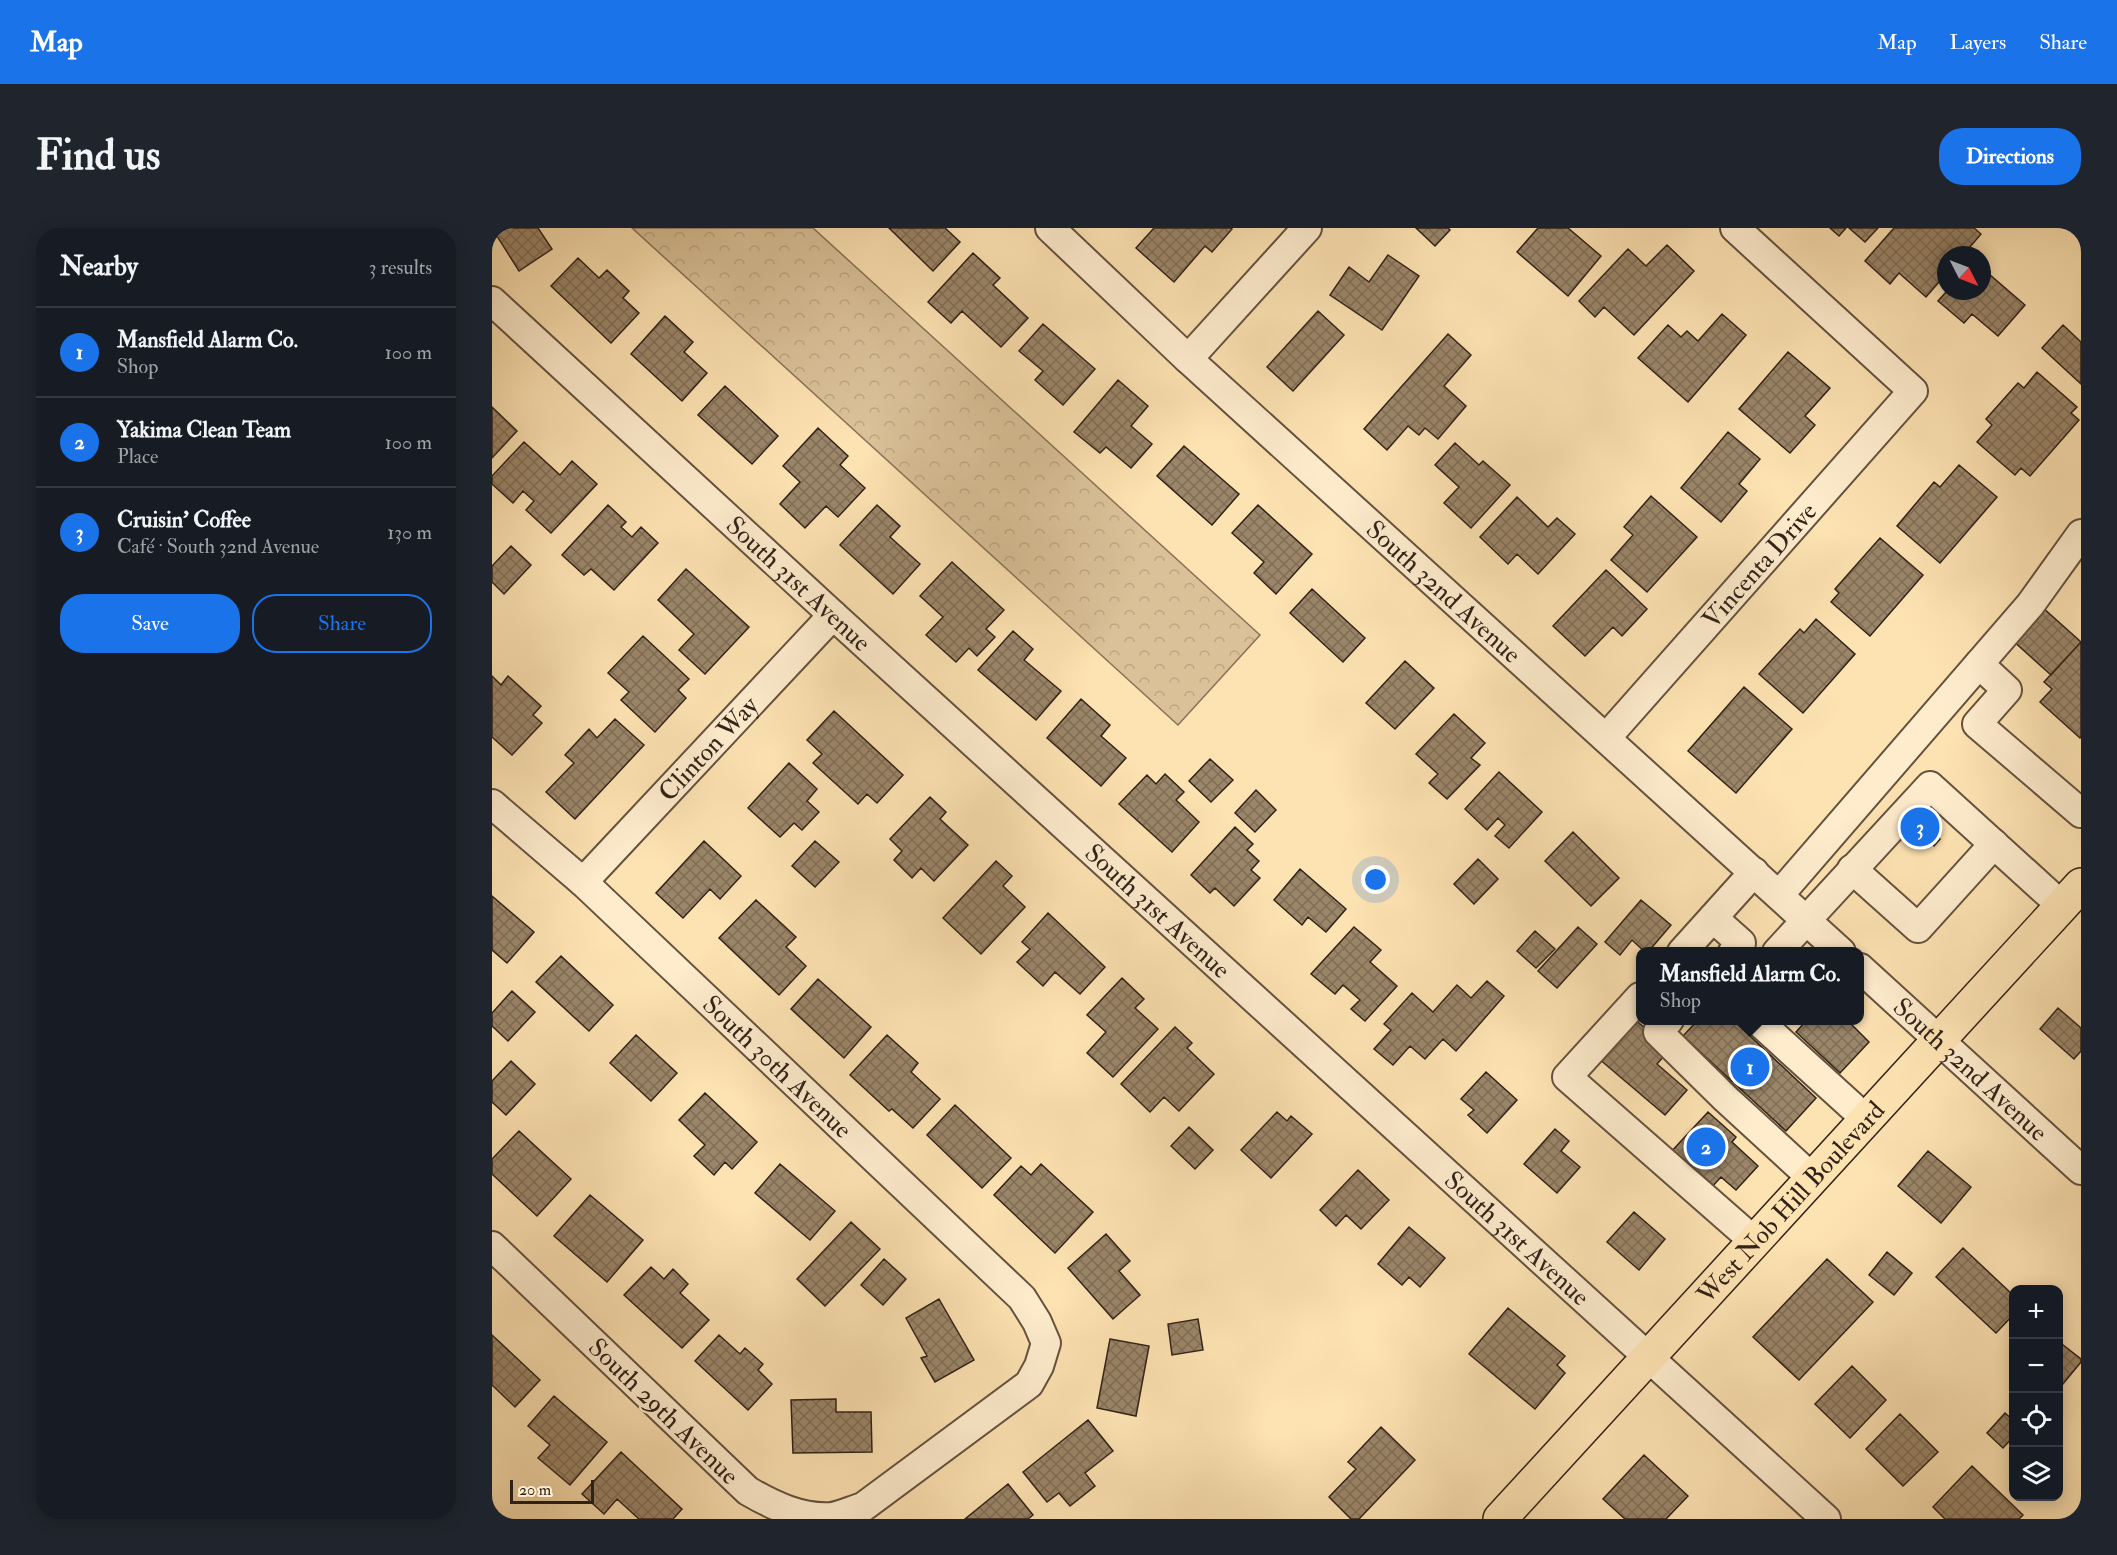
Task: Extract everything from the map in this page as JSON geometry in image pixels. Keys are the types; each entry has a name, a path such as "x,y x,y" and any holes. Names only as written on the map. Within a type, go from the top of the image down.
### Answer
{"main road":[{"name":"West Nob Hill Boulevard","path":"1500,1519 2071,896"}],"street":[{"name":"South 32nd Avenue","path":"1050,228 1188,359 1837,947"},
{"path":"1188,359 1307,228"},
{"name":"Vincenta Drive","path":"1606,738 1913,391 1735,228"},
{"name":"South 31st Avenue","path":"492,301 833,615 1826,1519"},
{"path":"1779,895 2030,605 2081,534"},
{"name":"Clinton Way","path":"583,882 833,615"},
{"path":"1979,664 2007,690 1977,723 2081,813"},
{"path":"1781,947 1930,786 1994,844 2071,896"},
{"name":"South 30th Avenue","path":"492,804 583,882 1022,1298 1037,1322 1046,1343"},
{"path":"1852,869 1918,928 1994,844"},
{"path":"1686,947 1754,872"},
{"path":"1713,918 1741,943 1737,947"},
{"name":"South 32nd Avenue","path":"1864,972 2081,1170"},
{"path":"1636,1002 1567,1077 1754,1241"},
{"path":"1664,1025 1658,1032 1726,1099 1812,1178"},
{"path":"1762,1025 1867,1120"},
{"name":"South 29th Avenue","path":"492,1245 748,1491 778,1508 808,1518 832,1517 863,1507 1029,1384 1039,1366 1046,1343"}],"green space":[{"path":"632,228 813,228 1260,635 1178,725"}],"building":[{"path":"492,228 538,228 552,249 519,271"},
{"path":"889,228 945,228 960,242 933,271"},
{"path":"1154,228 1232,229 1212,252 1205,246 1174,282 1136,248"},
{"path":"1416,228 1448,228 1450,230 1435,246"},
{"path":"1538,228 1568,228 1601,256 1568,296 1517,252"},
{"path":"1830,228 1846,228 1839,236"},
{"path":"1849,228 1878,228 1865,242"},
{"path":"1894,228 1974,228 1981,234 1971,246 1937,246 1937,284 1926,297 1899,273 1890,284 1865,261"},
{"path":"1667,245 1694,271 1634,335 1604,307 1595,317 1579,301 1628,249 1646,266"},
{"path":"973,253 1000,278 993,285 1028,318 1001,347 962,311 951,323 928,302"},
{"path":"1388,255 1419,276 1382,330 1330,295 1349,267 1369,282"},
{"path":"578,258 599,278 607,270 629,291 623,298 639,313 611,343 551,286"},
{"path":"1991,276 2025,305 1998,336 1972,314 1964,323 1938,301 1991,300"},
{"path":"1318,311 1344,335 1293,391 1267,367"},
{"path":"1722,314 1746,335 1688,402 1638,358 1668,325 1681,337 1687,331 1698,341"},
{"path":"665,316 693,342 684,352 707,373 682,401 631,354"},
{"path":"1043,324 1095,369 1063,405 1035,380 1043,371 1019,351"},
{"path":"2063,325 2081,342 2081,384 2042,348"},
{"path":"1448,334 1471,355 1444,386 1466,406 1438,439 1425,428 1419,435 1408,426 1387,450 1364,429"},
{"path":"1788,352 1830,388 1805,416 1815,425 1790,453 1739,409"},
{"path":"2037,372 2077,407 2071,413 2079,420 2030,476 2021,468 2015,475 1977,442 1992,425 1986,419 2018,383 2024,388"},
{"path":"1118,380 1148,406 1131,426 1152,444 1131,468 1106,447 1100,453 1074,432"},
{"path":"725,386 778,436 752,464 698,415"},
{"path":"492,407 517,431 492,458"},
{"path":"818,428 848,456 840,465 865,488 838,517 826,506 805,528 780,504 800,482 783,466"},
{"path":"1728,432 1760,459 1739,484 1747,491 1721,522 1681,488"},
{"path":"524,442 560,475 572,461 597,484 551,533 526,510 534,501 523,491 513,503 492,484 492,476"},
{"path":"1455,443 1479,465 1483,461 1510,485 1471,528 1444,503 1459,487 1435,465"},
{"path":"1184,446 1239,494 1212,525 1157,476"},
{"path":"1959,465 1997,497 1940,563 1897,526 1934,482 1940,487"},
{"path":"1651,496 1697,537 1647,592 1611,560 1633,535 1624,527"},
{"path":"1517,497 1548,527 1557,518 1575,534 1538,574 1517,554 1508,564 1480,537"},
{"path":"608,505 626,522 621,527 632,537 641,527 658,543 614,590 591,569 584,575 562,555"},
{"path":"877,505 900,526 890,537 920,564 893,594 840,545"},
{"path":"1258,505 1312,554 1276,594 1254,573 1264,562 1232,533"},
{"path":"1880,538 1923,575 1870,636 1831,602 1839,593 1835,589"},
{"path":"511,546 531,565 504,594 492,582 492,566"},
{"path":"952,562 1004,610 986,629 995,637 977,656 969,648 956,662 926,635 943,617 920,596"},
{"path":"686,569 749,627 705,674 679,650 694,634 658,600"},
{"path":"1606,570 1647,609 1622,636 1613,627 1585,656 1553,626"},
{"path":"1312,589 1365,638 1343,662 1290,613"},
{"path":"2031,597 2081,642 2051,675 2001,630"},
{"path":"1816,619 1855,654 1803,713 1759,674 1800,629 1804,633"},
{"path":"1013,631 1033,649 1024,660 1061,691 1036,720 978,670"},
{"path":"643,636 689,679 678,690 686,698 655,732 621,700 629,692 608,673"},
{"path":"2081,642 2080,738 2040,702 2052,689 2044,682"},
{"path":"1405,661 1434,688 1395,729 1366,703"},
{"path":"492,676 501,685 508,676 541,706 533,715 542,723 512,755 492,737"},
{"path":"1744,687 1792,729 1736,793 1688,751"},
{"path":"1081,699 1110,725 1101,736 1126,758 1101,786 1047,738"},
{"path":"834,711 903,775 877,803 867,794 858,804 813,763 822,754 807,740"},
{"path":"1454,714 1485,743 1471,758 1480,765 1447,799 1429,783 1438,774 1416,754"},
{"path":"615,719 644,745 575,819 546,792 574,763 565,755 589,729 597,738"},
{"path":"1210,759 1233,780 1211,802 1189,781"},
{"path":"789,763 817,789 807,801 819,812 802,830 794,823 780,837 748,808"},
{"path":"1499,772 1542,812 1509,848 1495,836 1505,825 1498,818 1487,830 1465,809"},
{"path":"1165,774 1184,792 1176,800 1199,822 1172,852 1119,804 1147,775 1156,784"},
{"path":"1256,790 1276,810 1255,832 1235,813"},
{"path":"930,797 946,812 940,819 968,845 934,881 921,868 912,878 894,860 902,851 890,839"},
{"path":"1925,810 1936,819 1935,835 1940,839 1934,846 1930,842 1928,845 1915,845 1904,836 1904,822"},
{"path":"1235,827 1253,844 1247,850 1259,861 1251,870 1260,878 1234,906 1215,888 1210,893 1191,875"},
{"path":"1573,832 1619,878 1591,906 1545,861"},
{"path":"704,841 741,876 720,899 710,889 683,918 656,893"},
{"path":"815,841 839,862 815,887 792,866"},
{"path":"1478,859 1498,879 1474,904 1454,884"},
{"path":"996,861 1012,876 1003,886 1025,907 981,954 943,918"},
{"path":"1300,869 1346,909 1326,932 1308,917 1302,925 1274,900"},
{"path":"492,896 534,932 507,963 492,950"},
{"path":"756,900 796,937 786,947 806,966 779,995 719,938"},
{"path":"1641,900 1671,925 1652,947 1640,947 1632,940 1620,955 1605,942"},
{"path":"1048,913 1105,967 1080,994 1055,972 1043,986 1017,962 1030,949 1022,942"},
{"path":"1354,927 1381,950 1370,962 1397,986 1365,1021 1351,1009 1360,1000 1343,985 1335,994 1311,974"},
{"path":"1578,927 1597,944 1557,988 1538,971"},
{"path":"1535,931 1555,949 1536,968 1517,951"},
{"path":"561,956 613,1005 589,1031 536,982"},
{"path":"1122,978 1144,999 1135,1008 1158,1029 1113,1077 1087,1053 1106,1032 1087,1015"},
{"path":"818,979 871,1027 844,1058 791,1009"},
{"path":"1487,981 1504,996 1456,1051 1443,1039 1425,1059 1410,1046 1393,1065 1374,1049 1391,1030 1384,1024 1412,993 1433,1012 1457,985 1471,998"},
{"path":"512,991 535,1012 508,1041 492,1026 492,1013"},
{"path":"2058,1008 2081,1028 2081,1051 2074,1059 2040,1029"},
{"path":"1633,1018 1636,1025 1641,1025 1670,1049 1657,1064 1687,1090 1665,1115 1598,1058"},
{"path":"1693,1025 1738,1025 1816,1098 1786,1131 1683,1036"},
{"path":"1802,1025 1852,1025 1869,1042 1840,1073 1796,1032"},
{"path":"1175,1027 1192,1043 1187,1048 1214,1074 1179,1111 1164,1097 1150,1112 1121,1084"},
{"path":"636,1035 677,1073 651,1101 610,1063"},
{"path":"887,1035 918,1063 911,1072 940,1099 913,1128 892,1109 889,1111 850,1075"},
{"path":"511,1061 535,1084 506,1115 492,1102 492,1081"},
{"path":"1486,1072 1517,1100 1487,1133 1468,1115 1474,1110 1461,1099"},
{"path":"705,1093 757,1142 732,1169 725,1162 714,1175 694,1156 705,1145 679,1120"},
{"path":"955,1105 1011,1158 982,1188 927,1135"},
{"path":"1277,1112 1287,1121 1291,1116 1312,1134 1271,1178 1241,1150"},
{"path":"1708,1112 1736,1137 1732,1142 1758,1166 1736,1190 1721,1177 1710,1189 1670,1153"},
{"path":"1189,1127 1213,1150 1195,1169 1171,1146"},
{"path":"1555,1129 1569,1141 1561,1151 1580,1167 1557,1193 1524,1164"},
{"path":"519,1131 571,1179 537,1216 492,1174 492,1159"},
{"path":"1928,1151 1971,1187 1941,1223 1898,1186"},
{"path":"780,1164 835,1211 810,1240 755,1193"},
{"path":"1041,1164 1093,1212 1055,1253 994,1195 1021,1166 1031,1175"},
{"path":"1358,1170 1389,1200 1361,1229 1346,1215 1336,1226 1320,1210"},
{"path":"590,1195 643,1240 607,1282 554,1236"},
{"path":"1634,1212 1665,1239 1639,1270 1607,1242"},
{"path":"851,1222 880,1249 825,1306 797,1279"},
{"path":"1409,1227 1445,1258 1420,1287 1409,1277 1402,1285 1378,1264"},
{"path":"1106,1234 1130,1261 1119,1271 1140,1295 1113,1319 1068,1268"},
{"path":"1963,1248 2009,1291 2009,1319 1996,1333 1936,1277"},
{"path":"1887,1252 1912,1273 1894,1295 1869,1275"},
{"path":"884,1259 906,1279 883,1305 861,1285"},
{"path":"1827,1259 1873,1302 1799,1380 1753,1337"},
{"path":"651,1267 664,1279 673,1269 688,1284 680,1293 709,1320 682,1348 624,1295"},
{"path":"939,1299 974,1360 935,1382 921,1358 927,1356 906,1318"},
{"path":"1508,1308 1565,1356 1557,1365 1565,1373 1535,1409 1469,1354"},
{"path":"1198,1319 1203,1350 1172,1355 1168,1324"},
{"path":"492,1335 540,1380 515,1407 492,1385"},
{"path":"719,1335 740,1354 745,1348 763,1364 758,1370 772,1384 748,1410 695,1361"},
{"path":"1110,1339 1149,1346 1136,1416 1097,1408"},
{"path":"2063,1345 2081,1359 2063,1384"},
{"path":"1852,1366 1886,1400 1850,1438 1815,1404"},
{"path":"554,1396 607,1442 570,1485 538,1458 550,1445 528,1426"},
{"path":"836,1399 836,1412 871,1412 872,1452 793,1453 791,1400"},
{"path":"2005,1413 2009,1417 2009,1441 2003,1448 1987,1433"},
{"path":"1900,1414 1938,1452 1903,1486 1866,1449"},
{"path":"1088,1420 1113,1451 1085,1473 1095,1486 1070,1506 1059,1493 1047,1502 1023,1472"},
{"path":"1381,1427 1415,1460 1359,1519 1351,1519 1329,1497 1356,1469 1348,1462"},
{"path":"621,1452 682,1509 673,1519 639,1519 617,1499 604,1514 582,1494"},
{"path":"1644,1455 1688,1496 1666,1519 1625,1519 1603,1499"},
{"path":"1972,1466 2023,1515 2019,1519 1945,1519 1933,1507"},
{"path":"1008,1484 1033,1515 1028,1519 965,1519"}],"place":[{"name":"Cruisin' Coffee","path":"1920,827"},
{"name":"Mansfield Alarm Co.","path":"1750,1067"},
{"name":"Yakima Clean Team","path":"1706,1147"}]}
